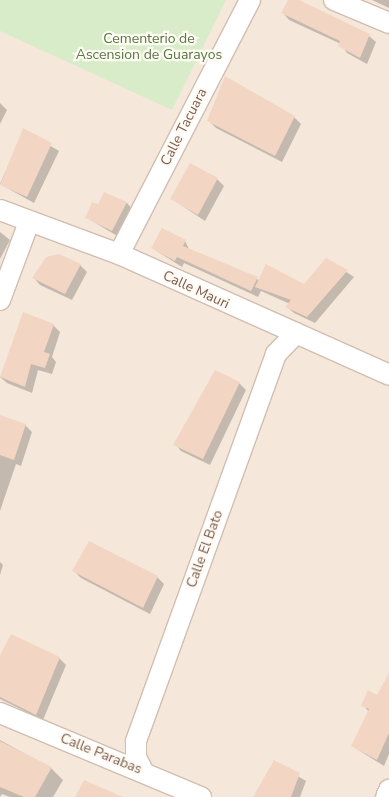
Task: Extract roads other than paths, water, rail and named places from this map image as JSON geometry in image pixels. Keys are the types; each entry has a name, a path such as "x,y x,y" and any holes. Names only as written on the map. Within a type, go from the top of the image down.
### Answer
{"street":[{"name":"Calle Tacuara","path":"119,254 250,0"},
{"path":"334,0 389,23"},
{"name":"Calle Mauri","path":"0,210 119,254 389,376"},
{"path":"0,300 29,222"},
{"path":"251,315 269,336 276,354"},
{"name":"Calle El Bato","path":"143,771 136,757 136,742 276,354 296,333"},
{"name":"Calle Parabas","path":"0,713 143,771 201,797"},
{"path":"386,797 389,790"}],"park label":[{"name":"Cementerio de Ascension de Guarayos","path":"149,48"}]}
